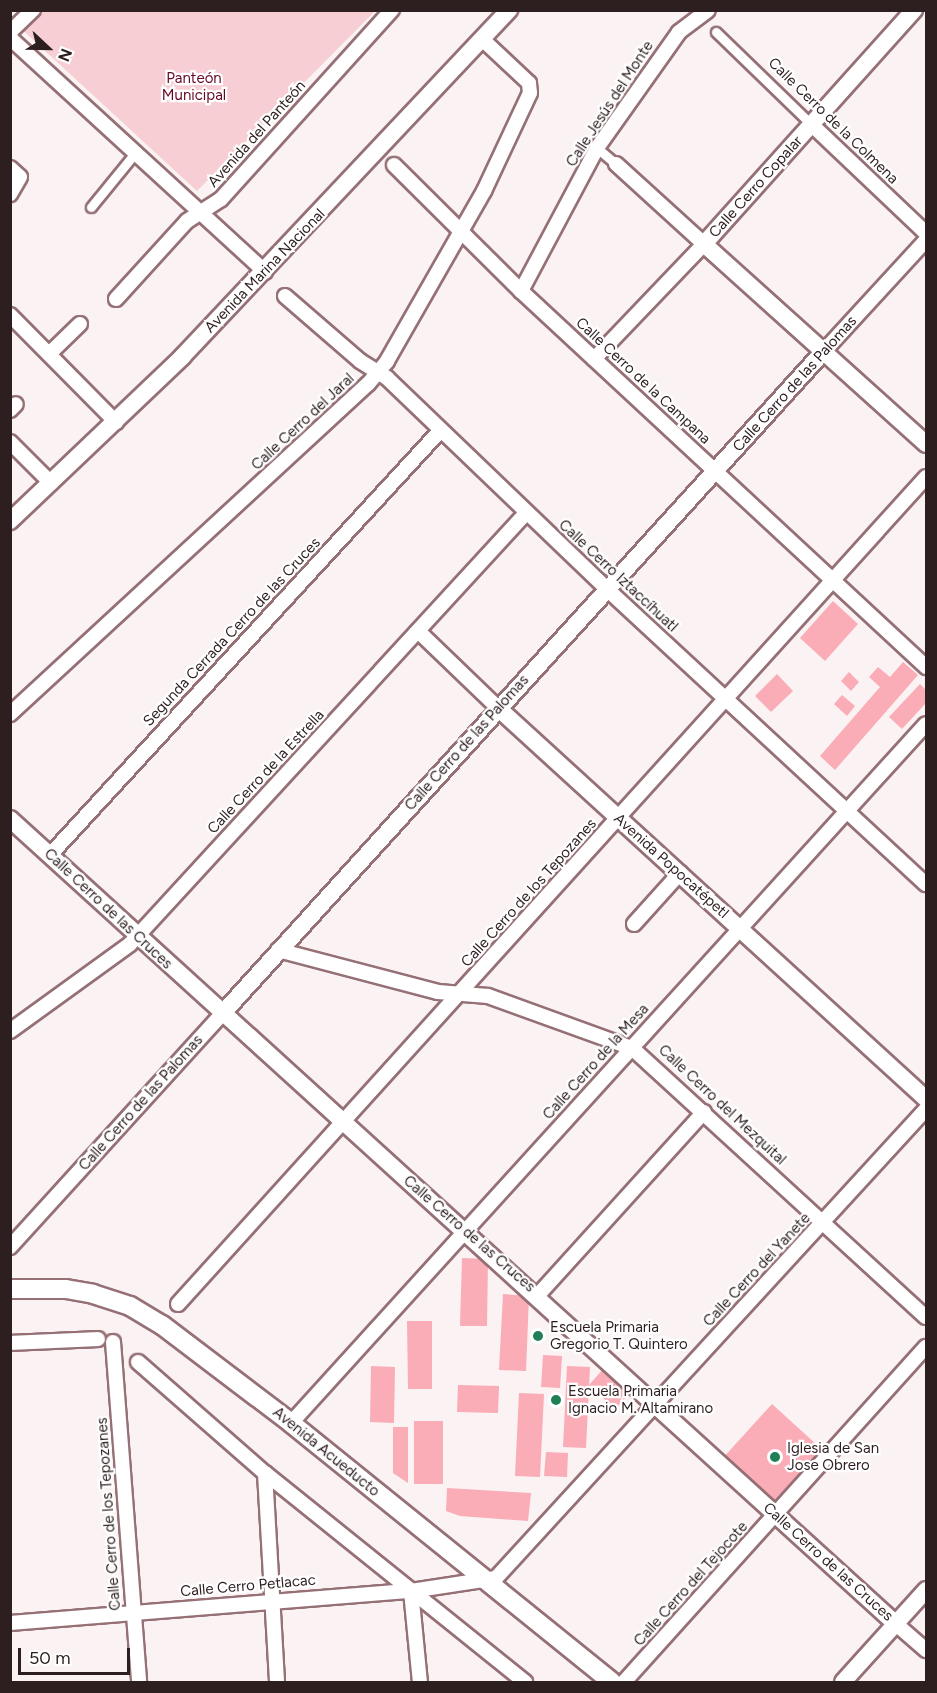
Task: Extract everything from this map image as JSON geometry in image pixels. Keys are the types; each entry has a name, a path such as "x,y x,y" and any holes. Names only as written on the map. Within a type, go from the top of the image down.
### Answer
{"main road":[{"name":"Avenida Acueducto","path":"10,1289 66,1289 130,1306 183,1341 291,1423 612,1683"}],"street":[{"path":"10,32 33,10"},
{"name":"Avenida del Panteón","path":"116,299 201,211 220,199 392,10"},
{"name":"Avenida Marina Nacional","path":"10,521 116,422 265,272 509,10"},
{"name":"Calle Cerro Copalar","path":"594,359 704,243 914,10"},
{"name":"Calle Jesús del Monte","path":"521,291 597,148 663,52 679,32 700,13"},
{"name":"Calle Cerro de la Colmena","path":"716,32 927,233"},
{"path":"10,38 265,272"},
{"name":"Calle Cerro del Jaral","path":"10,714 378,373 484,191 531,89 483,40"},
{"path":"597,148 825,350 927,444"},
{"path":"91,207 135,153"},
{"name":"Calle Cerro de la Campana","path":"394,165 521,291 927,667"},
{"path":"10,194 15,173"},
{"name":"Calle Cerro de las Palomas","path":"10,1247 498,708 927,240"},
{"name":"Calle Cerro Iztaccíhuatl","path":"285,296 378,373 608,590 927,884"},
{"path":"10,315 116,422"},
{"path":"49,354 80,324"},
{"name":"Segunda Cerrada Cerro de las Cruces","path":"50,855 439,432"},
{"path":"10,442 51,483"},
{"name":"Calle Cerro de los Tepozanes","path":"178,1304 927,477"},
{"name":"Calle Cerro de la Estrella","path":"10,1031 137,936 526,513"},
{"name":"Avenida Popocatépetl","path":"418,631 618,819 927,1099"},
{"name":"Calle Cerro de la Mesa","path":"291,1423 927,724"},
{"name":"Calle Cerro de las Cruces","path":"11,821 464,1232 538,1295 775,1515 927,1650"},
{"path":"634,924 680,873"},
{"name":"Calle Cerro del Mezquital","path":"278,950 438,992 461,992 488,996 632,1048 927,1317"},
{"name":"Calle Cerro del Yanete","path":"488,1582 509,1568 927,1109"},
{"path":"538,1295 704,1112"},
{"path":"10,1343 98,1339"},
{"name":"Calle Cerro de los Tepozanes","path":"113,1342 139,1683"},
{"name":"Calle Cerro del Tejocote","path":"624,1683 927,1347"},
{"path":"138,1362 264,1473 525,1683"},
{"path":"264,1473 270,1600 277,1683"},
{"name":"Calle Cerro Petlacac","path":"10,1623 270,1600 411,1591 488,1582"},
{"path":"843,1683 927,1590"},
{"path":"411,1591 420,1683"}],"green space":[{"name":"Panteón Municipal","path":"35,10 375,11 197,191 18,26"}],"building":[{"path":"833,601 858,624 825,661 800,638"},
{"path":"903,662 918,675 835,770 820,756 880,687 869,677 878,667 890,677"},
{"path":"849,672 859,682 851,691 841,681"},
{"path":"777,674 793,691 771,712 755,696"},
{"path":"920,684 926,690 926,703 902,729 889,717"},
{"path":"842,695 855,706 847,716 834,704"},
{"path":"462,1258 488,1259 487,1326 460,1326"},
{"path":"503,1294 529,1296 526,1371 499,1370"},
{"path":"407,1321 432,1321 432,1389 408,1389"},
{"path":"543,1355 562,1356 560,1388 541,1387"},
{"path":"371,1366 395,1367 394,1423 370,1422"},
{"path":"567,1366 590,1367 586,1448 563,1447"},
{"path":"604,1368 630,1393 615,1409 589,1385"},
{"path":"458,1385 499,1386 498,1413 457,1412"},
{"path":"519,1393 544,1394 540,1477 515,1476"},
{"name":"Iglesia de San Jose Obrero","path":"772,1404 828,1455 779,1510 722,1459"},
{"path":"414,1421 443,1421 443,1484 414,1484"},
{"path":"393,1427 408,1427 408,1483 393,1473"},
{"path":"546,1452 568,1453 567,1477 544,1476"},
{"path":"447,1488 531,1493 528,1521 460,1516 446,1511"}],"place":[{"name":"Escuela Primaria Gregorio T. Quintero","path":"538,1336"},
{"name":"Escuela Primaria Ignacio M. Altamirano","path":"556,1400"},
{"name":"Iglesia de San Jose Obrero","path":"775,1457"}]}
